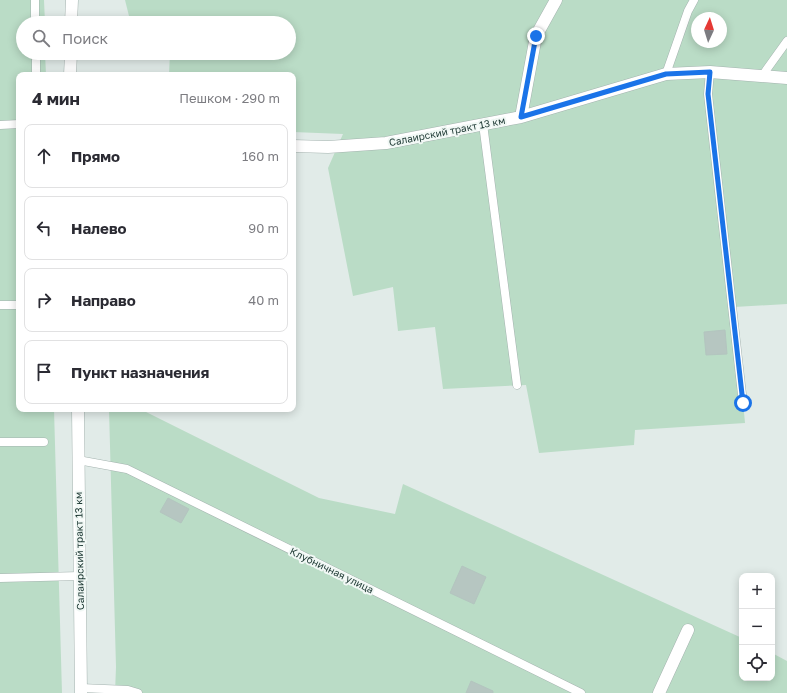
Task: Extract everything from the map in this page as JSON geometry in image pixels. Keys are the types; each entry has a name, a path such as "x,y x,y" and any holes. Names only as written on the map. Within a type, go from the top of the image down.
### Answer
{"street":[{"path":"71,16 72,0"},
{"path":"521,117 536,36 556,0"},
{"path":"70,60 70,72"},
{"name":"Салаирский тракт 13 км","path":"296,146 328,148 386,143 521,117 666,74 710,72 787,78"},
{"name":"Салаирский тракт 13 км","path":"78,412 81,690"},
{"path":"659,693 688,630"}],"lane":[{"path":"35,0 35,16"},
{"path":"666,74 688,11 694,0"},
{"path":"762,76 787,41"},
{"path":"36,60 36,72"},
{"path":"710,72 708,94 743,403"},
{"path":"0,125 16,124"},
{"path":"483,124 517,386"},
{"path":"0,305 16,306"},
{"path":"0,442 44,442"},
{"name":"Клубничная улица","path":"78,460 127,469 581,693"},
{"path":"0,578 80,576"},
{"path":"81,690 128,690 138,693"}],"green space":[{"path":"0,0 44,0 45,16 16,16 16,60 45,60 46,72 16,72 16,412 54,412 62,693 0,693"},
{"path":"125,0 787,0 787,304 734,307 745,423 635,430 634,445 539,453 526,385 443,389 435,327 398,331 393,287 353,296 328,168 343,134 296,132 296,72 169,72 170,60 296,60 296,16 129,16"},
{"path":"109,412 146,412 319,498 395,514 403,484 739,637 739,681 775,681 775,655 787,661 787,693 115,693 116,667"}],"building":[{"path":"725,330 727,354 706,355 704,332"},
{"path":"168,498 189,509 181,523 160,512"},
{"path":"462,566 486,577 474,604 450,593"},
{"path":"471,681 493,691 493,693 466,693"}],"route":[{"path":"536,36 521,117 666,74 710,72 708,94 743,403"}]}
